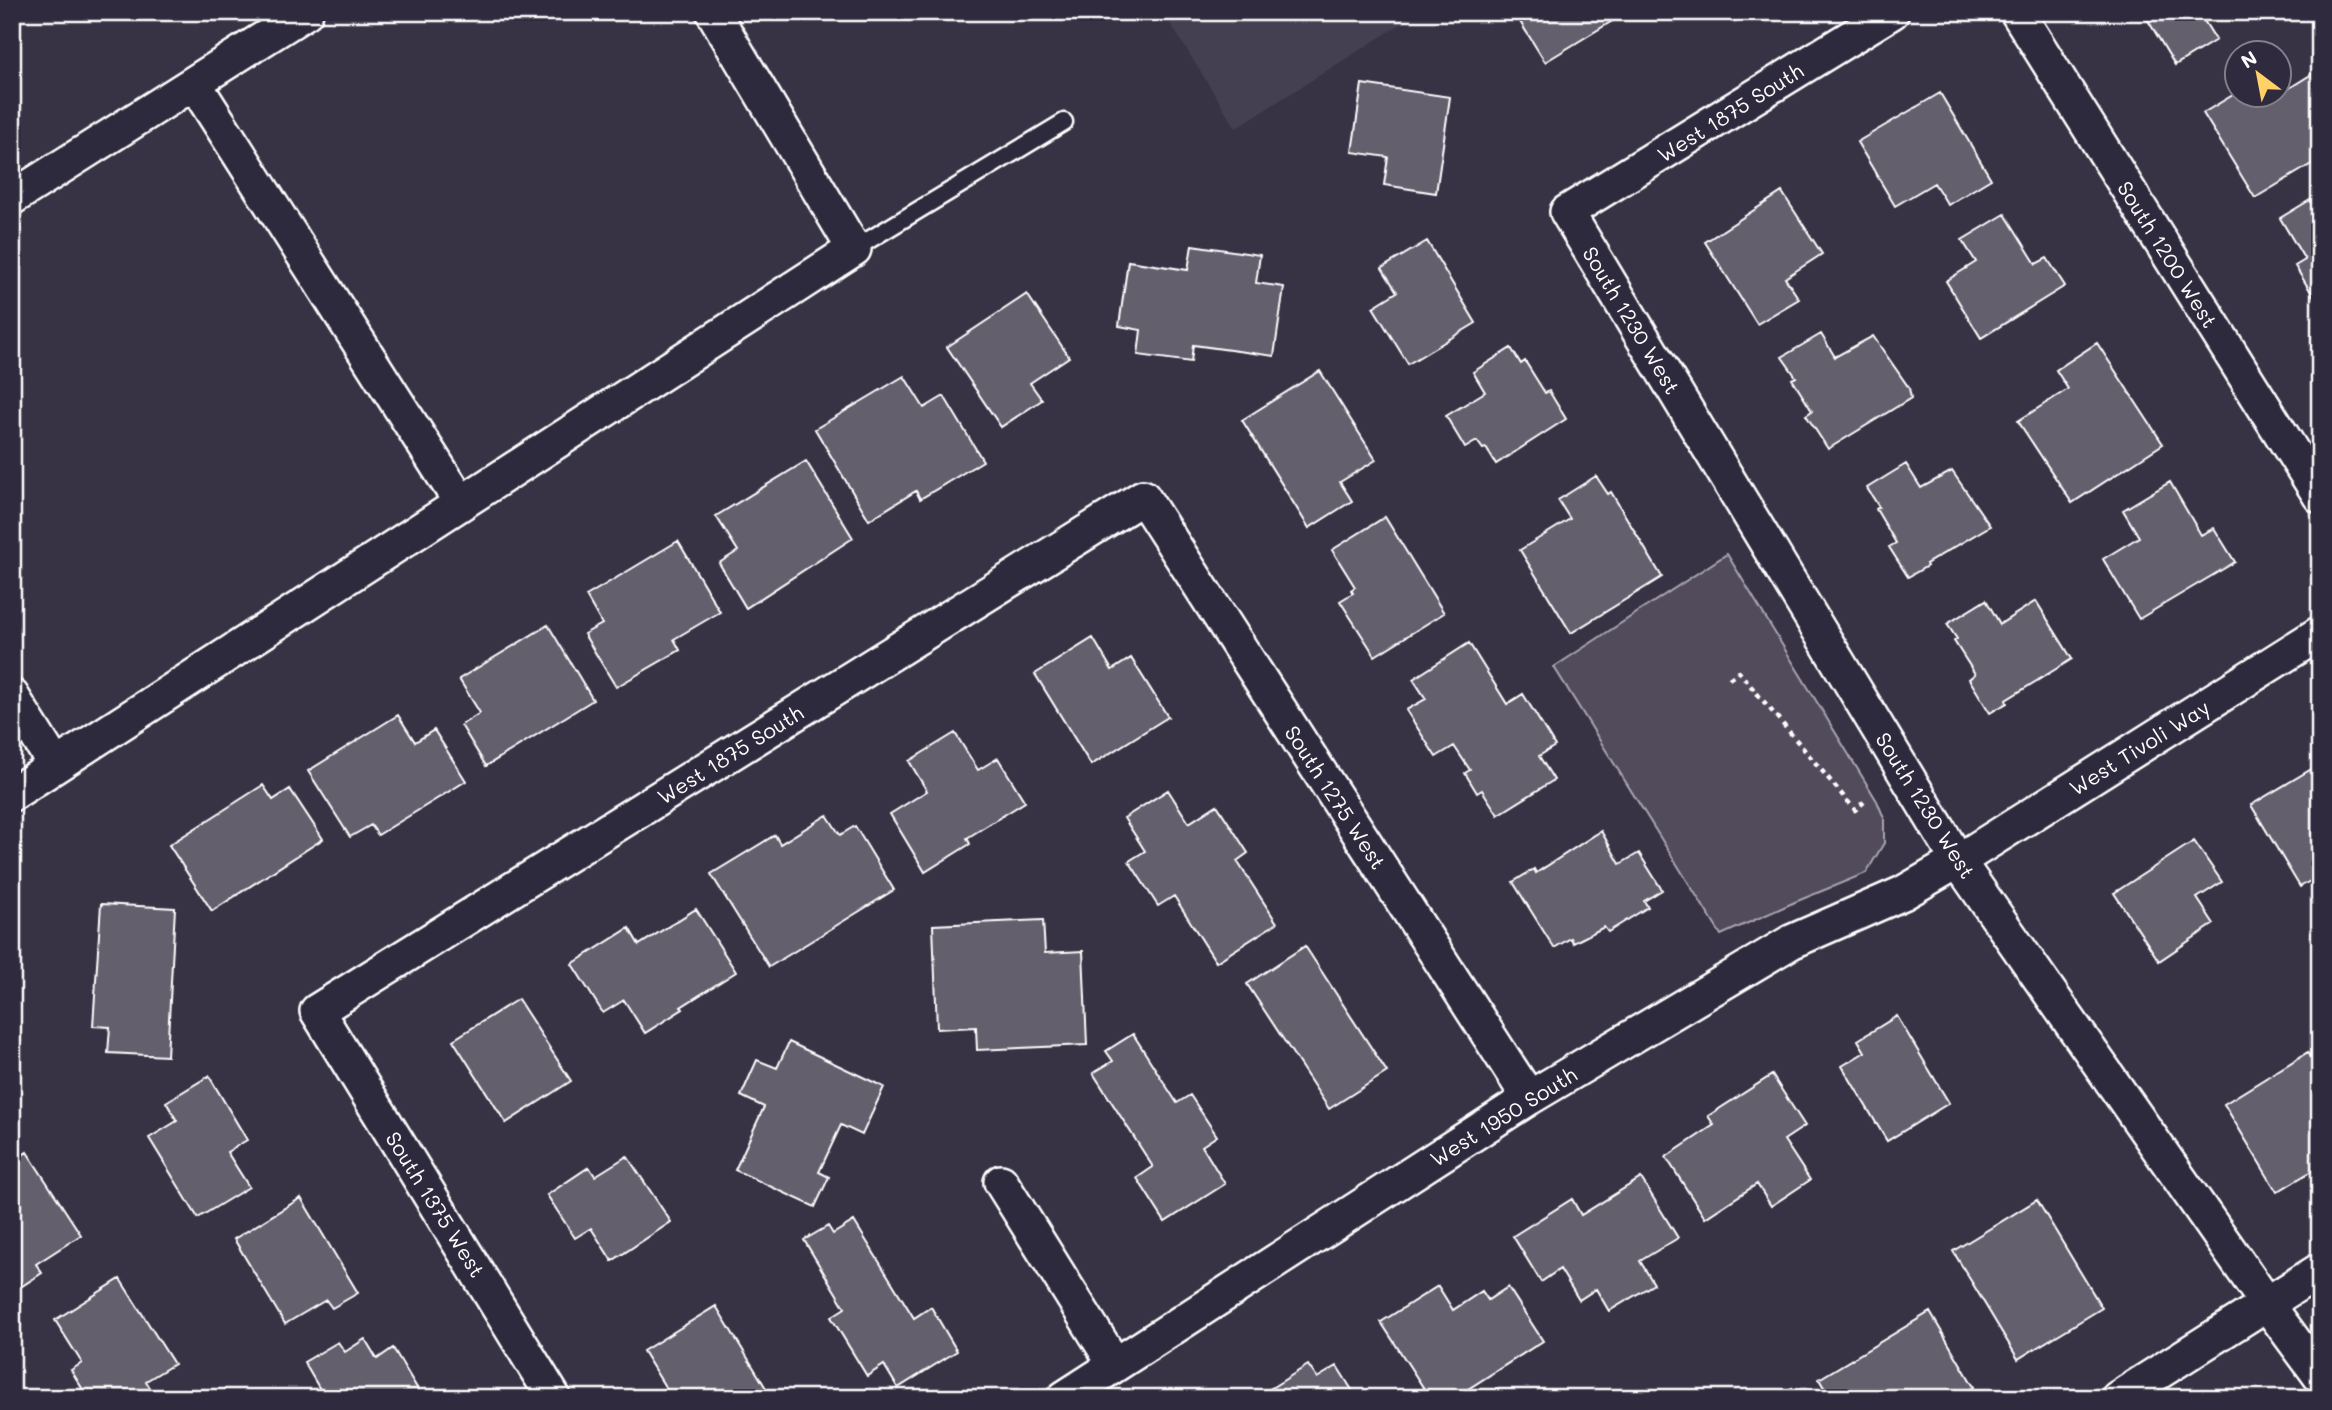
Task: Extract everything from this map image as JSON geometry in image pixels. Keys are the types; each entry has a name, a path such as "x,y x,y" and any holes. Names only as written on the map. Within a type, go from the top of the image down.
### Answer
{"street":[{"path":"12,198 306,12"},
{"path":"12,794 854,249 713,12"},
{"name":"West 1875 South","path":"1567,212 1892,12"},
{"name":"South 1200 West","path":"2017,12 2320,496"},
{"path":"194,83 461,503"},
{"name":"South 1230 West","path":"1567,212 1958,861 2320,1376"},
{"name":"West 1875 South","path":"317,1011 1143,497"},
{"name":"South 1275 West","path":"1143,497 1529,1098"},
{"name":"West Tivoli Way","path":"1958,861 2320,633"},
{"path":"12,696 55,765"},
{"name":"West 1950 South","path":"1063,1398 1529,1098 1791,942 1903,893 1958,861"},
{"name":"South 1375 West","path":"317,1011 554,1398"},
{"path":"1002,1182 1115,1365"},
{"path":"2118,1398 2320,1270"}],"lane":[{"path":"854,249 1064,122"}],"path":[{"path":"1729,679 1739,672 1855,810 1864,802"}],"shaded area":[{"path":"1163,12 1420,12 1236,128"},
{"path":"1727,554 1877,801 1884,818 1884,843 1866,873 1721,935 1554,667"}],"building":[{"path":"1514,12 1627,12 1545,62"},
{"path":"2143,12 2214,12 2203,19 2216,40 2175,65"},
{"path":"2320,69 2320,159 2255,198 2203,113 2224,100 2224,108 2294,108 2294,85"},
{"path":"1362,84 1450,97 1436,193 1384,185 1388,157 1352,152"},
{"path":"1940,93 1991,179 1948,205 1934,183 1895,206 1857,142"},
{"path":"1782,192 1822,254 1785,278 1799,299 1757,324 1705,242"},
{"path":"2320,194 2319,305 2295,266 2305,260 2280,218"},
{"path":"2005,214 2036,264 2047,258 2065,286 1981,338 1946,281 1976,262 1962,240"},
{"path":"1427,241 1476,323 1408,364 1373,307 1397,292 1382,268"},
{"path":"1192,245 1260,255 1256,283 1284,287 1274,356 1193,345 1191,362 1138,355 1141,330 1119,326 1128,261 1188,270"},
{"path":"1027,294 1069,357 1030,383 1042,400 1001,427 947,347"},
{"path":"1821,334 1835,357 1873,336 1909,388 1911,398 1828,449 1806,415 1812,411 1792,379 1796,377 1782,357"},
{"path":"2097,343 2163,444 2072,503 2018,421 2068,389 2056,370"},
{"path":"1511,348 1521,364 1525,361 1545,393 1549,391 1566,419 1496,464 1486,448 1483,449 1477,441 1465,448 1446,416 1485,392 1473,372"},
{"path":"1320,371 1376,460 1340,482 1352,501 1309,528 1242,420"},
{"path":"904,376 924,408 944,396 983,461 920,499 916,491 869,520 815,429"},
{"path":"806,461 853,538 746,608 719,563 738,551 716,516"},
{"path":"1906,464 1921,488 1952,471 1990,526 1908,577 1889,547 1896,543 1867,488"},
{"path":"1596,476 1608,494 1611,492 1662,577 1571,633 1520,550 1570,519 1558,500"},
{"path":"2170,482 2201,535 2214,528 2235,562 2139,619 2103,559 2139,537 2123,510"},
{"path":"1385,517 1444,613 1375,656 1340,601 1353,593 1351,590 1355,587 1332,550"},
{"path":"678,541 720,612 674,639 680,650 616,687 584,634 602,624 586,596"},
{"path":"1986,600 2000,624 2036,601 2072,659 1990,713 1969,679 1975,674 1954,641 1957,639 1947,624"},
{"path":"548,625 593,700 486,766 461,725 480,713 459,679"},
{"path":"1093,638 1112,670 1131,658 1168,717 1091,765 1035,674"},
{"path":"1469,643 1507,704 1523,694 1555,746 1539,756 1554,780 1498,815 1482,790 1477,793 1465,773 1470,770 1454,746 1436,757 1406,710 1426,699 1413,679"},
{"path":"398,715 415,742 434,730 466,781 378,835 371,825 350,837 308,771"},
{"path":"955,733 978,770 998,758 1025,802 967,838 970,844 925,872 890,814 927,791 909,761"},
{"path":"2320,764 2320,875 2300,887 2251,805"},
{"path":"263,785 273,800 290,789 323,839 212,911 169,845"},
{"path":"1168,790 1189,823 1217,805 1248,853 1237,861 1277,923 1216,962 1174,896 1158,906 1129,861 1145,851 1124,818"},
{"path":"827,815 840,835 855,826 894,890 769,967 711,874 775,835 780,844"},
{"path":"1601,831 1620,864 1639,853 1662,890 1644,901 1648,907 1608,932 1604,927 1573,943 1571,938 1554,948 1513,882 1534,869 1536,873"},
{"path":"2194,841 2222,882 2197,898 2214,924 2159,961 2114,893"},
{"path":"101,904 175,908 167,1056 108,1053 110,1027 93,1026"},
{"path":"696,909 736,972 645,1033 624,1000 603,1013 572,964 629,928 639,945"},
{"path":"1043,920 1045,953 1083,951 1087,1045 977,1050 976,1027 937,1029 933,925"},
{"path":"1305,946 1387,1072 1329,1109 1247,984"},
{"path":"518,999 571,1081 506,1123 453,1040"},
{"path":"1897,1016 1949,1103 1887,1141 1842,1066 1865,1052 1858,1040"},
{"path":"1133,1034 1177,1103 1190,1095 1217,1136 1202,1146 1225,1184 1165,1222 1137,1178 1153,1167 1093,1073 1113,1061 1106,1051"},
{"path":"789,1042 884,1087 862,1135 841,1125 819,1172 829,1177 815,1207 735,1170 764,1107 741,1096 757,1060 777,1068"},
{"path":"2308,1052 2320,1072 2320,1166 2277,1192 2224,1104"},
{"path":"1772,1075 1805,1126 1784,1140 1810,1180 1771,1206 1757,1184 1705,1218 1666,1157 1714,1125 1708,1116"},
{"path":"209,1076 247,1140 227,1152 249,1187 198,1218 149,1138 177,1121 166,1102"},
{"path":"27,1152 81,1235 36,1264 42,1273 22,1286 12,1271 12,1162"},
{"path":"627,1156 671,1222 612,1261 591,1228 575,1238 547,1195 589,1167 595,1176"},
{"path":"1641,1178 1678,1238 1640,1261 1654,1284 1609,1311 1596,1289 1579,1300 1560,1269 1541,1282 1513,1236 1572,1199 1581,1215"},
{"path":"301,1198 358,1293 332,1308 326,1300 285,1324 234,1239"},
{"path":"2037,1200 2102,1308 2018,1359 1953,1251"},
{"path":"854,1221 914,1318 931,1307 957,1351 898,1388 884,1365 867,1376 831,1317 845,1308 804,1240 828,1226 833,1234"},
{"path":"120,1279 174,1364 146,1381 156,1398 88,1398 71,1370 82,1363 55,1320"},
{"path":"1438,1286 1453,1310 1482,1291 1488,1300 1508,1287 1543,1341 1454,1398 1430,1398 1381,1322"},
{"path":"716,1306 772,1398 672,1398 643,1351"},
{"path":"1930,1312 1974,1387 1956,1398 1830,1398 1819,1379"},
{"path":"365,1339 377,1359 393,1348 423,1398 325,1398 304,1362 338,1342 345,1352"},
{"path":"1308,1365 1317,1378 1337,1366 1357,1398 1262,1398 1267,1395 1265,1392"},
{"path":"1792,1388 1798,1398 1777,1398"}]}
